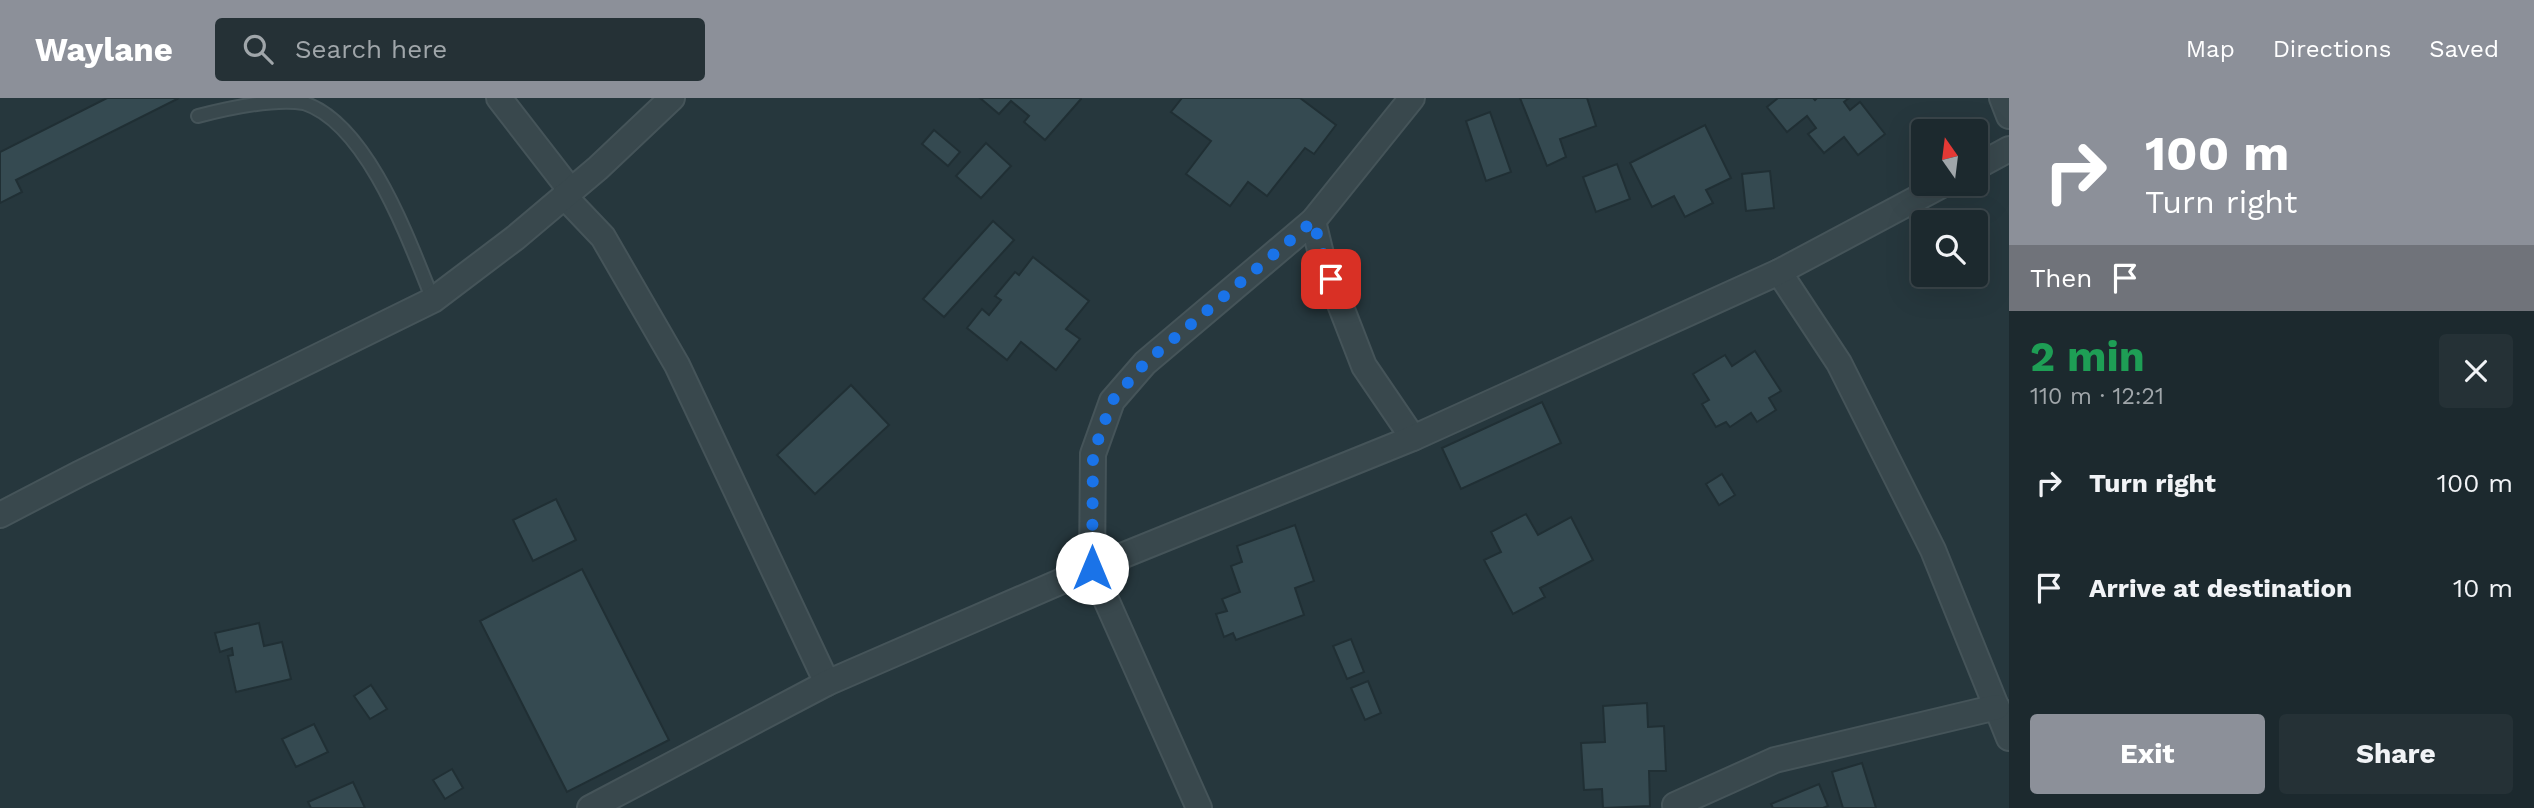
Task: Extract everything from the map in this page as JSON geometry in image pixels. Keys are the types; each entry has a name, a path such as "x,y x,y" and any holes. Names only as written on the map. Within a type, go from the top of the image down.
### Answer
{"street":[{"path":"499,98 568,194 603,237 677,365 827,684"},
{"path":"0,515 433,300 568,194 672,98"},
{"path":"1199,808 1092,568 1093,454 1112,401 1145,363 1313,221 1412,98"},
{"path":"2001,98 2009,117"},
{"path":"1988,160 2009,149"},
{"path":"590,808 827,684 1092,568 1413,438 1779,272 1922,196"},
{"path":"1313,221 1322,258 1364,366 1413,438"},
{"path":"1779,272 1839,363 1927,537 2009,738"},
{"path":"1675,805 1774,760 1997,707"}],"lane":[{"path":"198,116 265,100 303,102 328,116 358,146 401,221 433,300"}],"building":[{"path":"107,98 179,98 16,180 22,192 0,203 0,152"},
{"path":"980,98 1081,99 1045,140 1024,122 1029,116 1011,101 999,114"},
{"path":"1182,98 1300,98 1336,125 1314,154 1305,148 1267,196 1248,182 1230,206 1186,174 1211,141 1171,112"},
{"path":"1520,98 1587,98 1596,126 1560,139 1566,157 1547,166"},
{"path":"1778,98 1849,98 1844,102 1850,110 1860,102 1885,134 1858,155 1844,137 1824,153 1808,134 1816,128 1807,116 1787,132 1767,107"},
{"path":"1490,112 1511,172 1486,181 1466,121"},
{"path":"1705,125 1731,178 1706,190 1713,203 1685,217 1674,196 1652,207 1630,163"},
{"path":"934,130 960,152 948,166 922,144"},
{"path":"986,143 1011,166 981,198 956,176"},
{"path":"1617,164 1630,199 1596,212 1583,177"},
{"path":"1770,171 1774,208 1746,211 1742,174"},
{"path":"993,221 1014,240 944,317 923,299"},
{"path":"1033,257 1089,301 1066,329 1080,339 1056,370 1021,342 1007,360 967,328 982,309 989,315 1001,300 995,296 1015,272 1019,275"},
{"path":"1755,351 1781,391 1769,398 1776,410 1757,422 1751,413 1730,427 1726,422 1716,427 1702,404 1709,400 1693,374 1725,355 1732,366"},
{"path":"851,385 889,425 815,494 777,455"},
{"path":"1542,402 1561,443 1461,489 1442,448"},
{"path":"1722,474 1735,495 1719,505 1706,484"},
{"path":"556,499 576,540 533,561 513,520"},
{"path":"1526,514 1538,535 1571,517 1593,560 1540,588 1545,597 1513,614 1484,560 1501,552 1491,532"},
{"path":"1295,525 1314,581 1295,588 1304,615 1236,640 1233,633 1224,637 1216,614 1227,611 1222,599 1240,592 1231,566 1242,562 1237,546"},
{"path":"582,569 669,740 567,792 480,621"},
{"path":"259,623 264,646 282,642 291,679 236,692 228,656 233,655 232,648 220,652 215,633"},
{"path":"1351,639 1364,672 1347,679 1333,646"},
{"path":"1368,681 1381,713 1365,720 1351,688"},
{"path":"371,685 387,709 370,719 354,696"},
{"path":"1647,703 1648,727 1664,726 1666,771 1649,771 1650,806 1603,808 1602,789 1584,790 1581,743 1605,742 1603,706"},
{"path":"314,724 328,752 296,767 282,739"},
{"path":"1862,763 1876,808 1843,808 1832,772"},
{"path":"452,769 463,788 445,799 433,780"},
{"path":"353,782 365,808 311,808 308,802"},
{"path":"1819,784 1828,806 1773,808 1771,804"}],"route":[{"path":"1092,568 1093,454 1112,401 1145,363 1313,221 1322,258 1331,279"}]}
